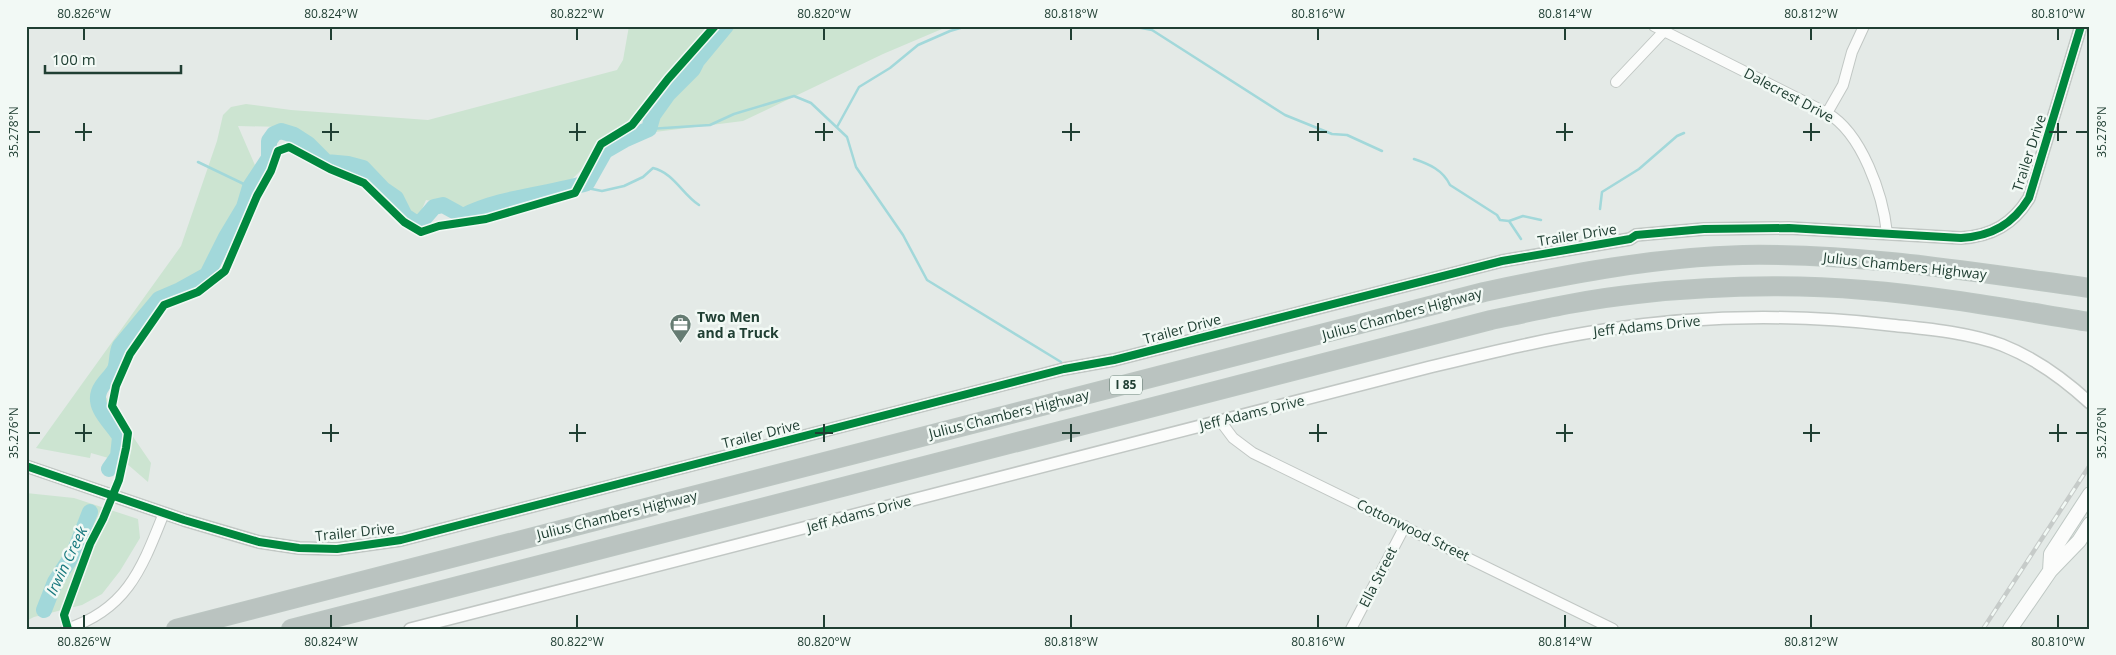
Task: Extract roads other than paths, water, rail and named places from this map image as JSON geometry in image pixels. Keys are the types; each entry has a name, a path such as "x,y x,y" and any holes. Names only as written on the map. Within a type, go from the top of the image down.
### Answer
{"highway":[{"name":"Julius Chambers Highway","path":"176,629 1484,292 1570,275 1688,259 1741,255 1836,257 1910,263 2090,288"},
{"name":"Julius Chambers Highway","path":"291,629 1491,320 1610,297 1681,290 1814,288 1864,290 1911,295 2090,322"}],"main road":[{"path":"2050,571 2051,554 2090,494"},
{"path":"2010,629 2050,571 2079,541 2090,524"}],"street":[{"name":"Dalecrest Drive","path":"1654,26 1666,29 1827,113 1842,124 1859,147 1881,200 1887,233"},
{"path":"1827,113 1843,84 1852,52 1864,26"},
{"name":"Trailer Drive","path":"26,466 233,535 277,545 321,549 366,546 401,540 1046,374 1114,360 1502,261 1630,239 1636,234 1704,229 1789,228 1961,238 1975,237 1995,231 2018,214 2029,198 2082,26"},
{"path":"1616,82 1666,29"},
{"name":"Jeff Adams Drive","path":"410,629 1430,367 1542,341 1633,326 1688,320 1744,318 1863,322 1979,338 2000,344 2031,358 2060,378 2090,403"},
{"name":"Cottonwood Street","path":"1221,422 1232,438 1253,453 1613,629"},
{"path":"66,629 97,615 122,596 140,569 164,513"},
{"name":"Ella Street","path":"1351,629 1405,526"}],"waterway":[{"name":"Irwin Creek","path":"109,469 118,456 120,437 101,410 98,398 100,389 115,369 120,346 159,299 207,275 244,207 250,187 269,158 269,141 274,134 281,131 294,135 308,144 326,162 348,164 363,168 383,189 396,198 405,216 414,222 421,222 434,207 443,205 463,216 508,200 587,183 605,151 649,129 653,115 668,94 693,69 697,61 726,26"},
{"path":"837,127 859,87 890,68 918,45 967,26"},
{"path":"1131,26 1152,30 1285,115 1332,134 1347,135 1382,151"},
{"path":"649,129 710,125 734,114 794,96 811,103 847,137 856,167 903,235 927,280 1061,362"},
{"path":"1600,209 1602,192 1639,169 1677,136 1684,133"},
{"path":"1414,159 1435,168 1444,175 1450,185 1497,215 1500,220 1509,221 1523,216 1541,220"},
{"path":"198,162 250,187"},
{"path":"587,183 587,188 602,191 624,186 643,177 653,168 667,174 699,205"},
{"path":"1509,221 1521,239"},
{"name":"Irwin Creek","path":"44,610 55,582 74,553 90,512"}],"railway":[{"path":"1983,629 2090,465"}],"place":[{"name":"Two Men and a Truck","path":"681,344"}]}
